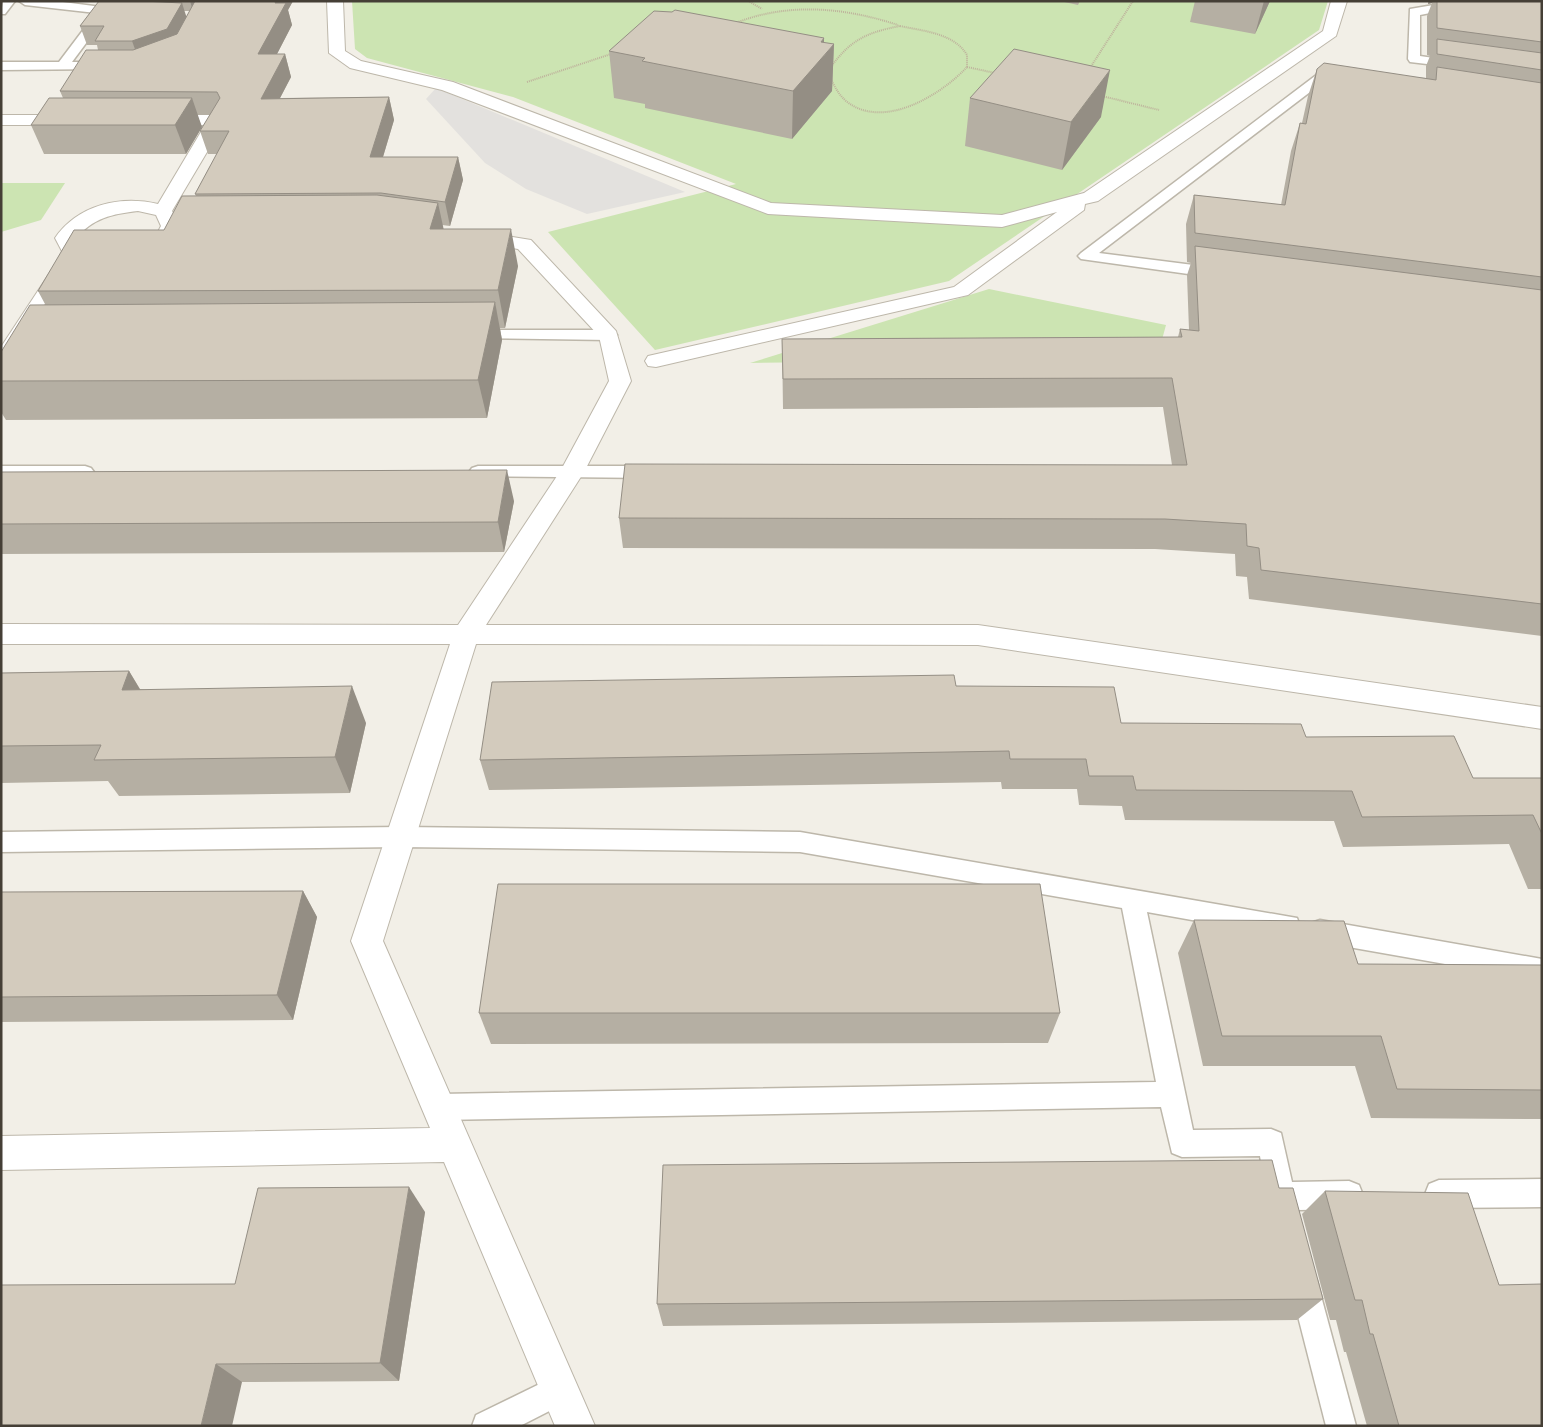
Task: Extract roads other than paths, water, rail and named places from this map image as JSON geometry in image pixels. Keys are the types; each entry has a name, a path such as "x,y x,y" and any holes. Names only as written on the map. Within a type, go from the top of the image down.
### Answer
{"street":[{"path":"335,1 336,53 356,65 447,86 768,208 1002,221 1091,197"},
{"path":"656,361 961,291 1091,197 1330,33 1339,1"},
{"path":"1327,73 1346,76"},
{"path":"1,120 90,120"},
{"path":"149,120 217,120 167,219 160,243 131,256 98,260 72,253 65,238 78,222 106,209 138,205 167,219 191,226"},
{"path":"456,234 524,244 609,335 620,380 572,472 466,634 367,941 440,1107 575,1426"},
{"path":"1,364 29,336 72,253"},
{"path":"1,634 978,634 1542,718"},
{"path":"1,1153 456,1145"}],"lane":[{"path":"1,11 9,1"},
{"path":"25,1 132,14"},
{"path":"1473,67 1414,59 1414,12 1454,5 1474,7"},
{"path":"63,66 104,12"},
{"path":"1,66 112,66"},
{"path":"1235,276 1086,256 1327,73"},
{"path":"452,335 609,335"},
{"path":"1,472 100,472"},
{"path":"464,472 672,472"},
{"path":"1,842 401,837 800,842 1542,970"},
{"path":"1132,899 1182,1144 1271,1142 1281,1196 1341,1426"},
{"path":"440,1107 1172,1094"},
{"path":"1416,1195 1542,1193"},
{"path":"1281,1196 1378,1195"},
{"path":"487,1426 560,1389"}]}
